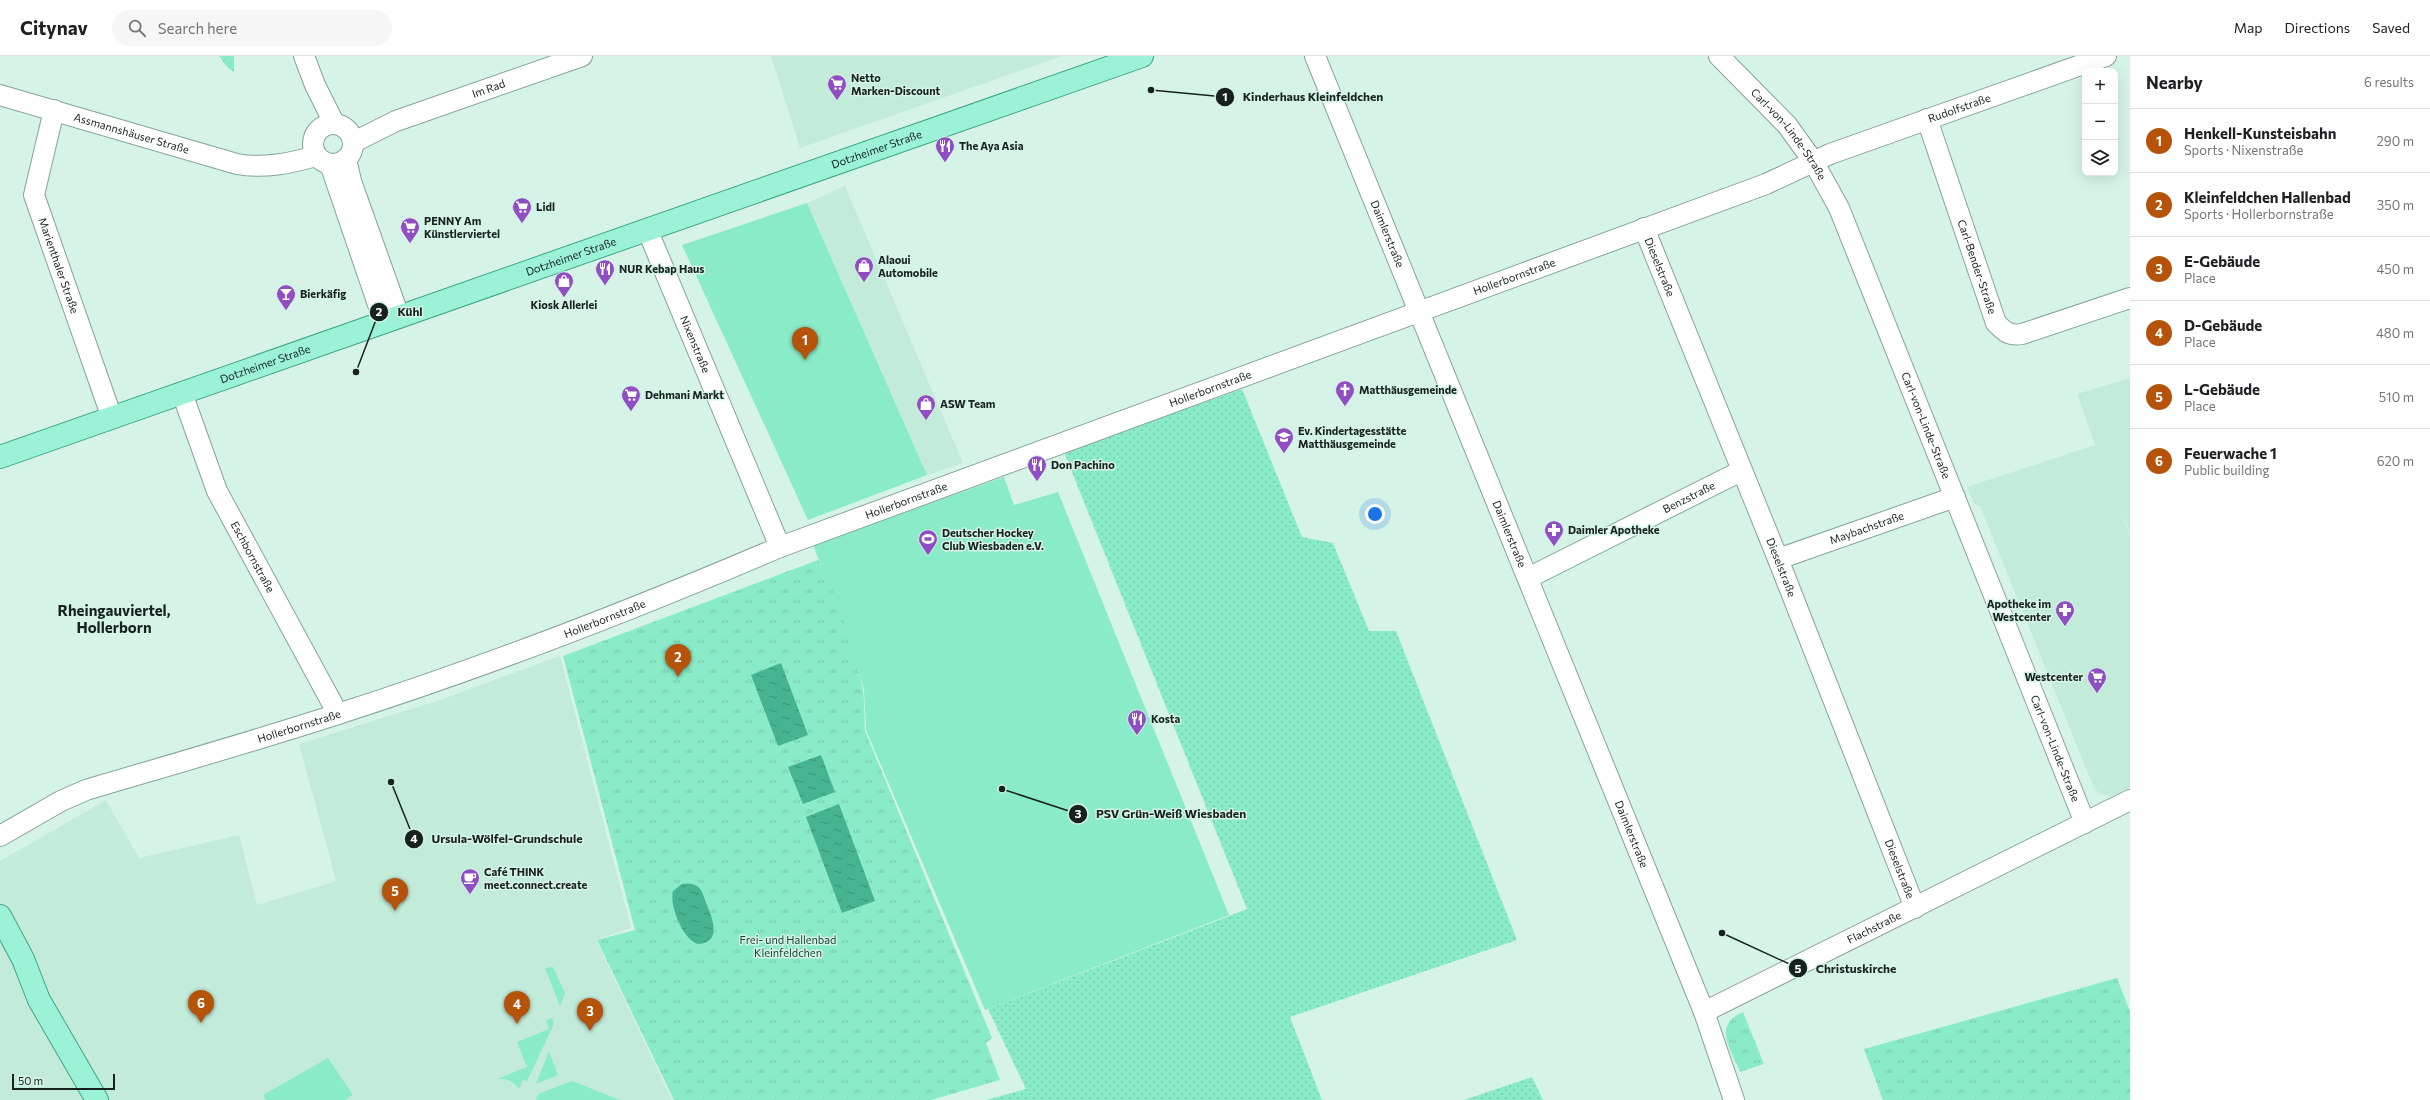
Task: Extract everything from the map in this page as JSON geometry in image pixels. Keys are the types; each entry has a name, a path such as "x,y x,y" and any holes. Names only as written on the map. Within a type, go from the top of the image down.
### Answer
{"main road":[{"name":"Dotzheimer Straße","path":"0,457 1142,56"},
{"path":"0,916 22,959 39,1000"},
{"path":"0,948 39,1000 97,1100"}],"street":[{"path":"304,56 315,85 391,319"},
{"name":"Im Rad","path":"333,143 582,56"},
{"name":"Daimlerstraße","path":"1315,56 1704,1012 1734,1100"},
{"name":"Carl-von-Linde-Straße","path":"1720,56 1773,109 1813,161 1847,226 2084,823"},
{"name":"Rudolfstraße","path":"1813,161 2106,56"},
{"name":"Assmannshäuser Straße","path":"0,94 237,164 264,165 278,158 333,143"},
{"name":"Marienthaler Straße","path":"54,110 34,195 112,418"},
{"name":"Carl-Bender-Straße","path":"1927,119 1996,323 2005,332 2013,335 2022,334 2130,298"},
{"name":"Hollerbornstraße","path":"0,836 61,800 86,790 338,714 539,644 662,597 780,547 1766,184 1813,161"},
{"name":"Dieselstraße","path":"1644,228 1741,471 1778,559 1915,908"},
{"name":"Nixenstraße","path":"647,229 780,547"},
{"name":"Eschbornstraße","path":"182,393 217,491 338,714"},
{"name":"Benzstraße","path":"1528,578 1741,471"},
{"name":"Maybachstraße","path":"1778,559 1955,497"},
{"name":"Flachstraße","path":"1704,1012 2130,800"}],"shaded area":[{"path":"771,56 1062,56 800,148"},
{"path":"845,186 963,463 927,475 807,203"},
{"path":"2130,378 2130,533 2115,497 2130,535 2130,788 2110,796 2100,794 2094,788 1980,506 1974,504 1967,487 2095,445 2077,394"},
{"path":"560,656 631,928 596,940 672,1100 0,1100 0,861 106,800 139,858 239,835 257,905 330,883 336,880 299,744 440,700"}],"green space":[{"path":"219,56 234,56 234,72 228,68"},
{"path":"807,203 927,475 808,520 682,245"},
{"path":"1242,389 1302,537 1333,543 1369,631 1396,631 1517,940 1290,1017 1322,1100 986,1100 1026,1089 988,1009 1247,909 1064,452"},
{"path":"1004,477 1014,505 1058,492 1229,915 985,1010 866,730 864,690 849,637 813,545"},
{"name":"Frei- und Hallenbad Kleinfeldchen","path":"818,560 839,605 856,660 863,691 865,731 992,1038 986,1043 1000,1080 931,1100 674,1100 597,940 635,930 563,656"},
{"path":"553,967 565,993 560,1006 545,968"},
{"path":"2117,978 2130,1012 2130,1100 1883,1100 1864,1049"},
{"path":"1743,1012 1764,1064 1740,1072 1726,1038 1726,1031 1728,1024 1734,1017"},
{"path":"552,1018 554,1024 527,1081 523,1080 519,1089 510,1081 497,1079 527,1067 517,1042 549,1029 546,1020"},
{"path":"549,1051 558,1075 536,1084"},
{"path":"328,1058 353,1095 345,1100 266,1100 263,1095"},
{"path":"1532,1077 1543,1100 1464,1100"},
{"path":"572,1081 620,1100 536,1100 538,1094"}],"water":[{"path":"781,663 808,735 778,746 751,675"},
{"path":"821,755 835,792 803,804 788,767"},
{"path":"839,804 875,901 842,913 806,817"},
{"path":"682,884 695,885 701,890 712,917 714,929 713,935 706,942 698,944 692,941 682,929 678,921 672,897 673,891"}],"place":[{"name":"Kinderhaus Kleinfeldchen","path":"1151,90"},
{"name":"Netto Marken-Discount","path":"837,101"},
{"name":"The Aya Asia","path":"945,163"},
{"name":"Lidl","path":"522,224"},
{"name":"PENNY Am Künstlerviertel","path":"410,244"},
{"name":"Alaoui Automobile","path":"864,283"},
{"name":"NUR Kebap Haus","path":"605,286"},
{"name":"Kiosk Allerlei","path":"564,298"},
{"name":"Bierkäfig","path":"286,311"},
{"name":"Henkell-Kunsteisbahn","path":"805,360"},
{"name":"Kühl","path":"356,372"},
{"name":"Matthäusgemeinde","path":"1345,407"},
{"name":"Dehmani Markt","path":"631,412"},
{"name":"ASW Team","path":"926,421"},
{"name":"Ev. Kindertagesstätte Matthäusgemeinde","path":"1284,454"},
{"name":"Don Pachino","path":"1037,482"},
{"name":"Daimler Apotheke","path":"1554,547"},
{"name":"Deutscher Hockey Club Wiesbaden e.V.","path":"928,556"},
{"name":"Apotheke im Westcenter","path":"2065,627"},
{"name":"Kleinfeldchen Hallenbad","path":"678,677"},
{"name":"Westcenter","path":"2097,694"},
{"name":"Kosta","path":"1137,736"},
{"name":"Ursula-Wölfel-Grundschule","path":"391,782"},
{"name":"PSV Grün-Weiß Wiesbaden","path":"1002,789"},
{"name":"Café THINK meet.connect.create","path":"470,895"},
{"name":"L-Gebäude","path":"395,911"},
{"name":"Christuskirche","path":"1722,933"},
{"name":"Feuerwache 1","path":"201,1023"},
{"name":"D-Gebäude","path":"517,1024"},
{"name":"E-Gebäude","path":"590,1031"}],"district":[{"name":"Rheingauviertel, Hollerborn","path":"114,620"}]}
